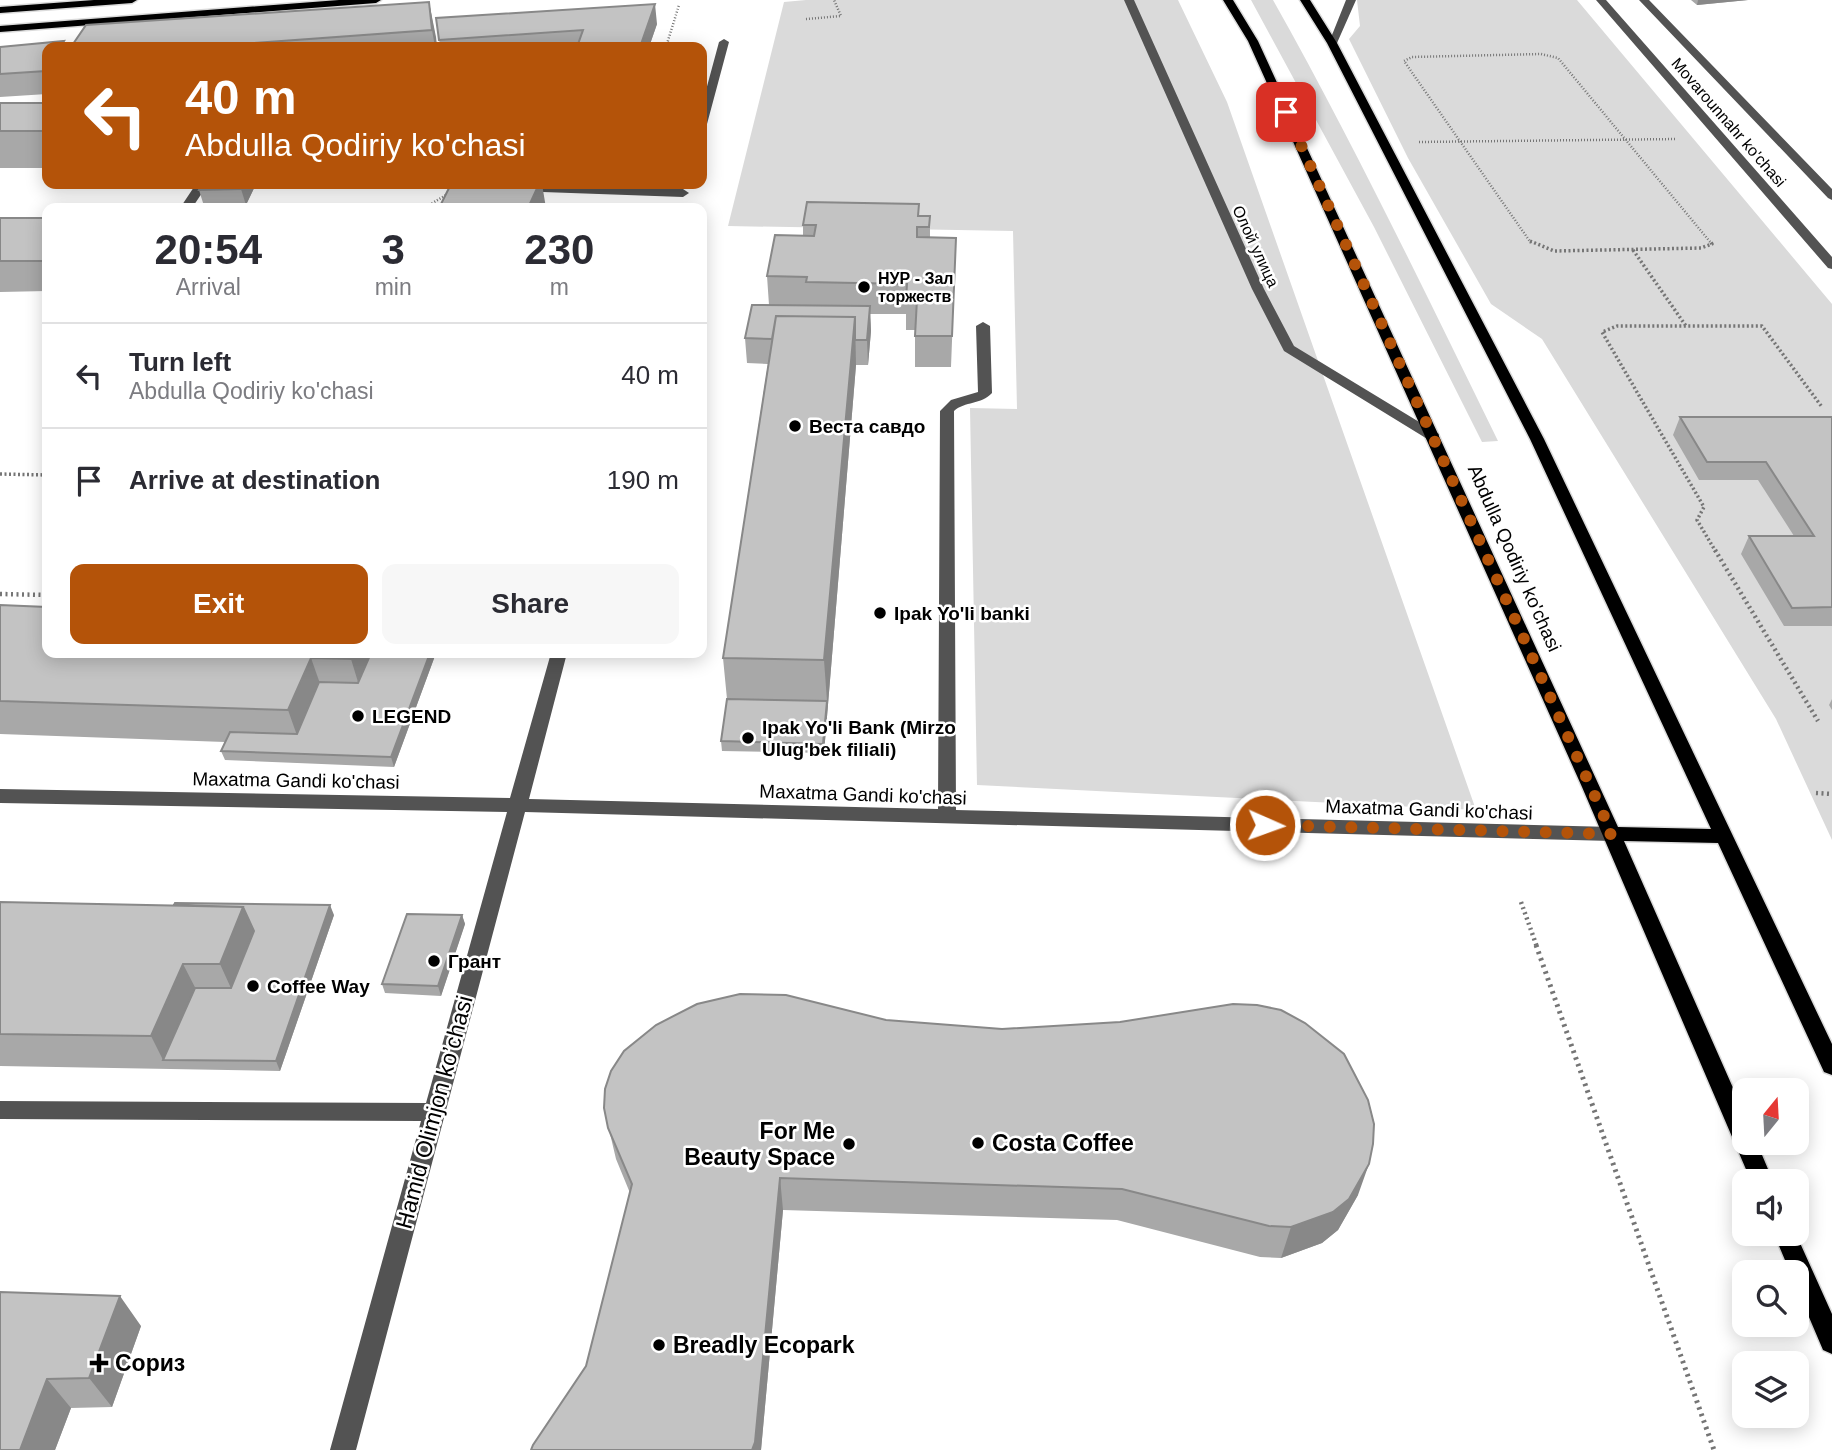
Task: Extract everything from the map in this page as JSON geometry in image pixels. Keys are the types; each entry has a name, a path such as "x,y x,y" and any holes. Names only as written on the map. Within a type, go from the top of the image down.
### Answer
{"main road":[{"path":"0,10 132,0"},
{"path":"0,29 376,0"},
{"name":"Abdulla Qodiriy ko'chasi","path":"1228,0 1253,41 1434,437 1612,834 1732,1112"},
{"path":"1305,0 1332,43 1537,439 1832,1066"},
{"name":"Maxatma Gandi ko'chasi","path":"1612,834 1724,836"},
{"path":"1790,1246 1832,1342"}],"street":[{"name":"Олой улица","path":"1129,0 1258,289 1289,348 1434,437"},
{"path":"1332,43 1351,0"},
{"name":"Movarounnahr ko'chasi","path":"1601,0 1832,265"},
{"name":"Movarounnahr ko'chasi","path":"1644,0 1832,196"},
{"path":"88,38 100,21"},
{"path":"707,105 724,42"},
{"path":"947,817 947,411 960,400 978,399 985,393 983,326"},
{"name":"Hamid Olimjon ko’chasi","path":"343,1450 558,658"},
{"name":"Maxatma Gandi ko'chasi","path":"0,796 517,805 1612,834"},
{"path":"0,1110 435,1112"}],"path":[{"path":"806,19 841,16 834,0"},
{"path":"668,42 679,5"},
{"path":"1528,54 1558,58 1626,140 1712,244 1701,248 1554,251 1531,243 1404,61 1412,57 1528,54"},
{"path":"1384,143 1722,139"},
{"path":"433,203 457,189"},
{"path":"1632,249 1686,326"},
{"path":"1818,721 1697,520 1704,507 1602,332 1617,326 1762,326 1822,407"},
{"path":"0,474 42,475"},
{"path":"0,594 42,595"},
{"path":"1816,793 1832,794"},
{"path":"1521,902 1714,1450"}],"shaded area":[{"path":"1178,0 1227,102 1476,810 977,785 970,408 1017,409 1013,231 728,226 784,2"},
{"path":"1251,0 1273,0 1361,164 1498,441 1482,442 1374,227"},
{"path":"1357,0 1577,0 1832,304 1832,840 1776,719 1542,339 1491,304 1408,158 1349,39 1360,26"}],"building":[{"path":"429,2 432,30 269,42 74,42 86,25"},
{"path":"655,4 642,42 579,42 583,30 439,40 436,18"},
{"path":"42,43 42,71 0,74 0,47"},
{"path":"0,103 42,103 42,131 0,131"},
{"path":"448,189 537,189 530,203 442,203"},
{"name":"НУР - Зал торжеств","path":"807,202 919,204 918,216 930,216 929,227 917,227 917,237 956,238 952,336 915,336 917,299 906,300 907,284 806,282 807,277 767,276 775,235 814,236 816,225 803,225"},
{"path":"0,218 42,218 42,261 0,261"},
{"path":"752,305 870,306 867,340 855,340 855,317 776,316 772,339 745,338"},
{"path":"776,316 855,317 824,660 723,658"},
{"path":"1680,417 1832,417 1832,607 1792,608 1749,536 1814,536 1766,462 1707,462"},
{"path":"0,605 42,607 42,658 311,658 288,710 0,701"},
{"path":"369,658 428,658 391,757 221,751 230,732 297,734 319,682 358,683"},
{"path":"727,699 827,701 823,744 721,741"},
{"path":"0,902 243,907 220,964 183,964 151,1036 0,1034"},
{"path":"174,905 330,905 276,1061 163,1060 195,988 231,988 254,931 243,907"},
{"path":"407,914 462,915 438,986 382,984"},
{"path":"740,994 786,995 886,1020 1002,1029 1120,1022 1233,1004 1281,1010 1305,1023 1344,1054 1368,1100 1374,1124 1369,1164 1349,1199 1333,1212 1291,1227 1269,1226 1122,1189 780,1178 755,1442 752,1450 531,1450 586,1366 632,1184 608,1128 604,1108 605,1089 611,1071 624,1051 656,1025 697,1004"},
{"path":"0,1292 120,1296 89,1378 47,1379 20,1450 0,1450"}],"place":[{"name":"НУР - Зал торжеств","path":"864,287"},
{"name":"Веста савдо","path":"795,426"},
{"name":"Ipak Yo'li banki","path":"880,613"},
{"name":"LEGEND","path":"358,716"},
{"name":"Ipak Yo'li Bank (Mirzo Ulug'bek filiali)","path":"748,738"},
{"name":"Грант","path":"434,961"},
{"name":"Coffee Way","path":"253,986"},
{"name":"Costa Coffee","path":"978,1143"},
{"name":"For Me Beauty Space","path":"849,1144"},
{"name":"Breadly Ecopark","path":"659,1345"},
{"name":"Сориз","path":"99,1363"}],"route":[{"path":"1265,825 1612,834 1286,112"}]}
